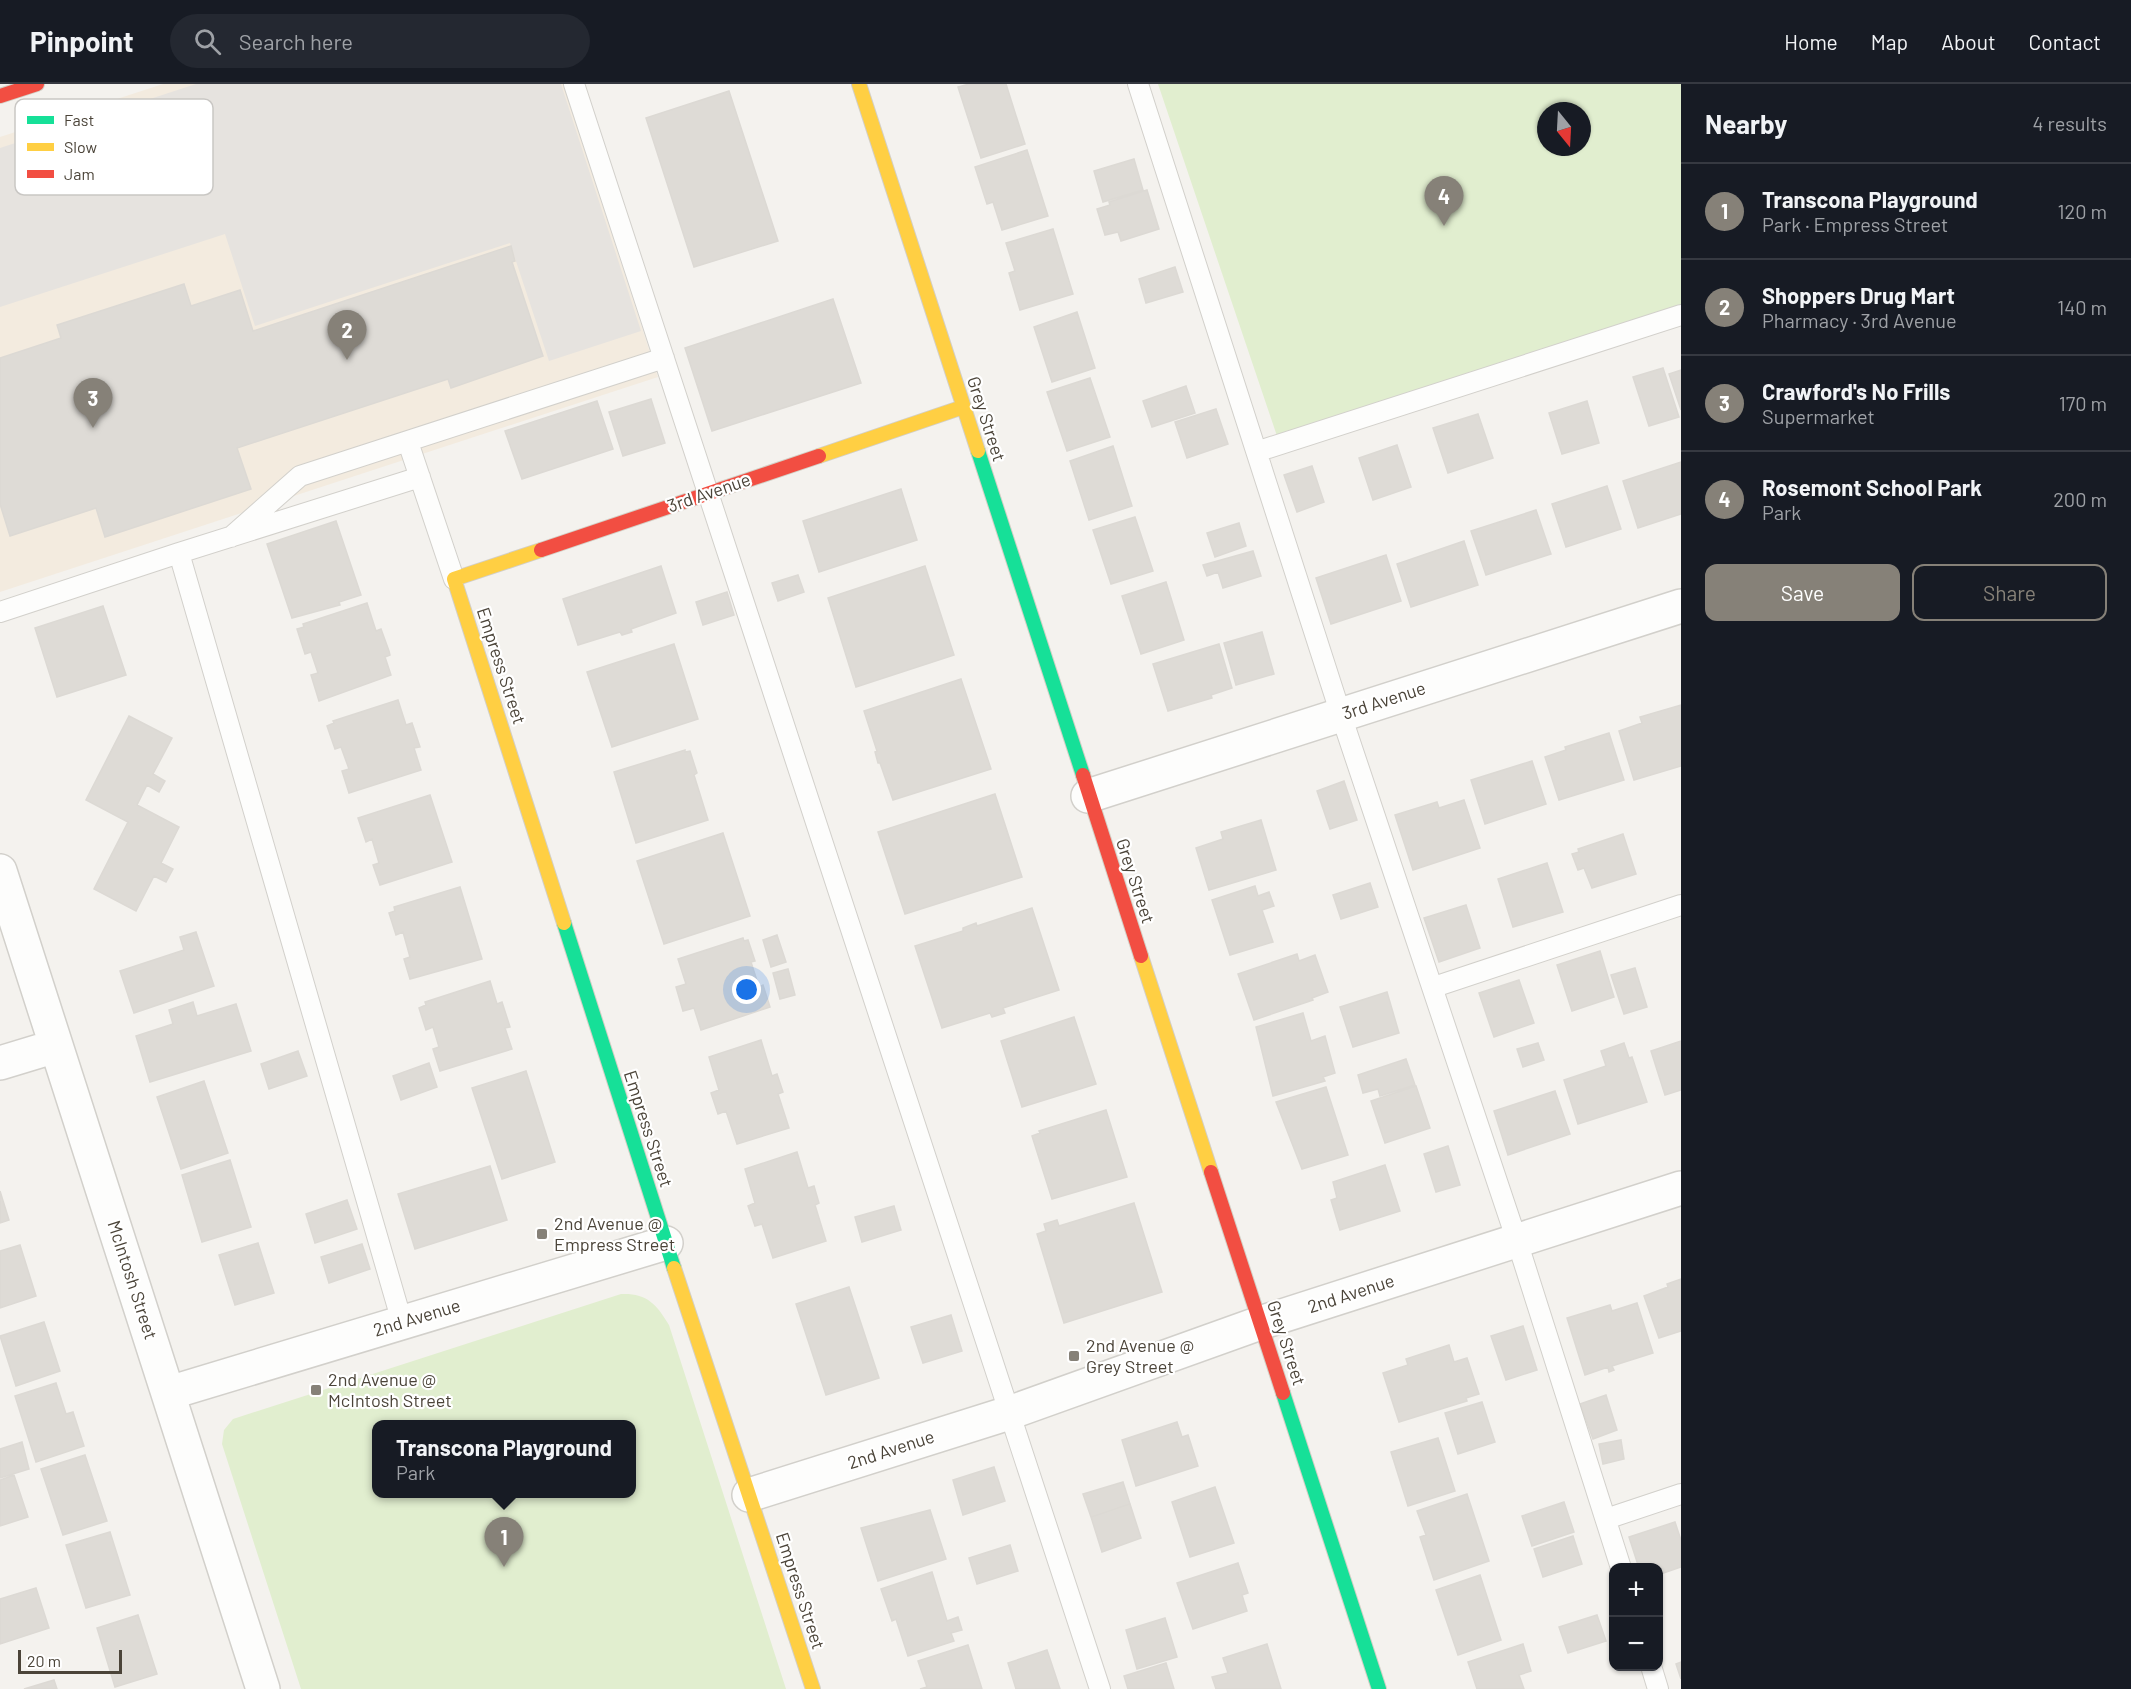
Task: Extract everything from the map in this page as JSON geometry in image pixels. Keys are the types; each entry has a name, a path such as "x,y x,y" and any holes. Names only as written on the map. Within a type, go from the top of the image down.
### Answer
{"street":[{"path":"0,96 38,84"},
{"name":"Grey Street","path":"859,84 1088,796 1380,1689"},
{"name":"3rd Avenue","path":"454,579 963,407"},
{"name":"Empress Street","path":"454,579 666,1243 813,1689"},
{"name":"3rd Avenue","path":"1088,796 1681,606"},
{"name":"McIntosh Street","path":"0,872 263,1689"},
{"path":"0,1063 56,1046"},
{"name":"2nd Avenue","path":"749,1495 1010,1413 1260,1323 1681,1188"},
{"name":"2nd Avenue","path":"169,1393 666,1243"}],"lane":[{"path":"573,84 1100,1689"},
{"path":"1138,84 1258,451 1341,715 1434,987 1619,1563"},
{"path":"1258,451 1681,315"},
{"path":"231,537 300,476 664,358"},
{"path":"408,442 454,579"},
{"path":"0,612 420,477"},
{"path":"179,553 402,1322"},
{"path":"1434,987 1681,905"},
{"path":"1606,1519 1681,1494"},
{"path":"1653,1671 1658,1689"}],"shaded area":[{"path":"163,84 563,84 658,377 0,592 0,137 15,132 15,195 213,195 213,99 117,99"},
{"path":"196,84 561,84 641,331 549,361 510,243 255,326 225,234 0,307 0,148 15,143 15,195 213,195 213,99 150,99"}],"green space":[{"path":"1158,84 1681,84 1681,305 1277,436"},
{"path":"621,1294 644,1298 655,1305 669,1325 786,1689 301,1689 222,1444 224,1430 233,1419"}],"building":[{"path":"969,84 1006,84 1025,144 981,158 958,87"},
{"path":"729,91 778,241 694,267 646,118"},
{"path":"1027,150 1048,216 1002,230 993,202 987,204 975,167"},
{"path":"1134,159 1143,190 1103,202 1094,171"},
{"path":"1147,190 1159,229 1121,241 1118,232 1105,235 1097,209 1110,205 1109,202"},
{"path":"1053,229 1073,294 1020,310 1009,273 1015,271 1006,243"},
{"path":"511,246 515,261 512,262 543,356 451,388 448,379 237,448 251,489 105,537 96,508 10,536 0,504 0,358 61,338 57,325 184,284 191,306 240,290 253,331"},
{"path":"1175,267 1183,292 1146,303 1139,279"},
{"path":"833,299 861,383 712,431 685,348"},
{"path":"1077,312 1095,368 1052,382 1034,327"},
{"path":"1663,368 1679,417 1649,426 1633,377"},
{"path":"1681,370 1681,410 1669,374"},
{"path":"1090,378 1110,437 1067,451 1047,392"},
{"path":"1186,386 1195,413 1152,427 1143,401"},
{"path":"651,399 665,443 623,456 609,412"},
{"path":"597,401 613,449 522,479 505,431"},
{"path":"1587,401 1599,443 1562,454 1549,413"},
{"path":"1216,409 1228,444 1187,458 1175,422"},
{"path":"1478,414 1493,458 1448,473 1433,428"},
{"path":"1397,445 1411,487 1373,500 1359,458"},
{"path":"1113,446 1132,506 1089,520 1070,461"},
{"path":"1681,462 1681,514 1638,528 1623,481"},
{"path":"1312,466 1324,502 1297,512 1284,475"},
{"path":"1607,486 1621,529 1566,547 1552,504"},
{"path":"901,489 917,540 819,572 803,521"},
{"path":"1536,510 1551,554 1486,575 1471,531"},
{"path":"1135,517 1153,571 1111,584 1093,530"},
{"path":"336,521 361,595 339,602 340,605 292,618 267,544"},
{"path":"1239,523 1246,546 1215,557 1207,533"},
{"path":"1464,541 1478,585 1411,607 1397,564"},
{"path":"1253,551 1261,576 1223,588 1218,572 1207,576 1203,565"},
{"path":"1386,555 1401,601 1331,624 1316,578"},
{"path":"661,566 676,613 631,629 632,632 622,635 620,632 578,645 563,599"},
{"path":"925,566 954,655 856,687 828,598"},
{"path":"798,575 804,592 778,601 772,583"},
{"path":"1166,582 1184,640 1141,654 1122,596"},
{"path":"727,592 734,615 703,625 696,602"},
{"path":"367,603 376,631 381,629 389,651 390,655 385,657 391,675 319,701 311,675 318,673 311,652 305,654 297,629 304,627 303,624"},
{"path":"103,606 126,675 57,697 35,628"},
{"path":"1262,632 1274,674 1236,685 1224,643"},
{"path":"674,644 698,719 612,747 587,672"},
{"path":"1219,644 1232,688 1211,695 1212,698 1168,711 1153,664"},
{"path":"961,679 991,769 893,800 880,763 878,763 875,752 877,751 864,711"},
{"path":"398,700 406,725 412,723 420,747 414,748 421,770 349,793 342,771 349,769 341,747 335,749 327,726 334,723 333,721"},
{"path":"1681,705 1681,766 1634,780 1619,731 1642,723 1640,717"},
{"path":"129,716 172,738 153,774 165,781 159,792 147,785 137,805 179,827 161,863 173,869 166,882 154,876 136,911 94,889 128,822 86,800"},
{"path":"1609,733 1624,780 1559,800 1545,757 1566,750 1565,747"},
{"path":"685,750 685,752 690,751 697,773 694,775 708,820 636,843 614,772"},
{"path":"1532,761 1546,804 1485,824 1471,780"},
{"path":"1344,781 1357,820 1330,829 1317,791"},
{"path":"995,794 1022,877 905,914 878,832"},
{"path":"430,795 452,862 380,885 373,865 379,863 372,839 366,842 358,818"},
{"path":"1464,800 1480,848 1413,870 1395,815 1437,802 1439,808"},
{"path":"1261,820 1276,870 1209,890 1196,848 1223,839 1221,832"},
{"path":"723,833 750,916 664,944 637,861"},
{"path":"1623,834 1636,874 1592,888 1584,868 1578,870 1572,854 1579,852 1578,849"},
{"path":"1547,863 1563,912 1513,927 1498,879"},
{"path":"1370,883 1378,907 1341,919 1333,895"},
{"path":"1255,886 1258,896 1269,892 1274,906 1262,910 1273,942 1230,955 1212,900"},
{"path":"460,887 482,959 410,979 404,959 410,957 403,932 396,935 389,913 395,911 394,907"},
{"path":"1466,905 1480,948 1439,962 1424,918"},
{"path":"1032,908 1059,990 1003,1008 1005,1013 992,1017 990,1013 942,1028 915,946 963,931 963,928 976,923 977,926"},
{"path":"196,932 214,986 134,1013 120,971 184,950 180,937"},
{"path":"777,935 786,962 771,967 763,940"},
{"path":"743,938 744,941 748,940 755,961 751,962 759,987 763,985 770,1007 701,1030 694,1008 683,1011 676,987 686,984 678,959"},
{"path":"1600,951 1614,997 1572,1011 1557,965"},
{"path":"1297,954 1299,961 1315,955 1328,992 1312,998 1313,1000 1254,1020 1238,974"},
{"path":"1635,968 1647,1007 1624,1014 1611,975"},
{"path":"788,969 795,995 780,999 773,973"},
{"path":"1519,980 1534,1023 1494,1037 1479,993"},
{"path":"490,981 497,1004 502,1002 510,1027 505,1028 512,1049 440,1071 433,1049 439,1047 433,1027 426,1030 419,1008 426,1005 425,1002"},
{"path":"1387,992 1399,1033 1353,1047 1340,1007"},
{"path":"193,1002 197,1016 236,1004 251,1051 150,1082 136,1036 173,1024 169,1010"},
{"path":"1303,1013 1311,1041 1325,1036 1335,1073 1323,1077 1325,1081 1273,1096 1256,1027"},
{"path":"1074,1017 1096,1084 1022,1107 1001,1041"},
{"path":"761,1040 772,1076 777,1074 783,1092 778,1094 789,1128 737,1144 726,1111 718,1114 711,1093 719,1090 709,1057"},
{"path":"1681,1041 1681,1090 1665,1095 1651,1051"},
{"path":"1538,1043 1544,1060 1523,1067 1517,1049"},
{"path":"1624,1043 1629,1058 1632,1057 1647,1102 1578,1124 1564,1080 1606,1066 1601,1051"},
{"path":"298,1051 307,1076 269,1089 261,1064"},
{"path":"1406,1059 1415,1085 1380,1096 1378,1089 1363,1093 1358,1075"},
{"path":"429,1063 437,1087 401,1100 393,1076"},
{"path":"526,1071 555,1162 502,1179 472,1088"},
{"path":"204,1081 228,1153 181,1169 157,1097"},
{"path":"1416,1086 1430,1128 1385,1143 1371,1101"},
{"path":"1326,1087 1348,1155 1302,1169 1276,1102"},
{"path":"1555,1091 1570,1134 1508,1155 1494,1111"},
{"path":"1106,1110 1127,1177 1052,1199 1032,1136 1040,1133 1039,1131"},
{"path":"1448,1146 1460,1185 1436,1192 1424,1154"},
{"path":"797,1152 808,1188 814,1186 819,1203 815,1205 826,1241 773,1258 762,1224 755,1226 748,1206 755,1203 745,1169"},
{"path":"230,1160 251,1227 202,1242 182,1175"},
{"path":"1385,1165 1400,1211 1340,1230 1331,1200 1337,1198 1333,1182"},
{"path":"490,1166 507,1220 415,1249 398,1194"},
{"path":"0,1191 9,1220 0,1223"},
{"path":"347,1200 357,1229 315,1243 306,1214"},
{"path":"1134,1203 1162,1292 1064,1323 1037,1234 1046,1231 1044,1224 1057,1220 1059,1226"},
{"path":"894,1206 901,1230 862,1242 855,1217"},
{"path":"258,1243 274,1293 235,1305 219,1255"},
{"path":"362,1244 370,1269 329,1283 321,1257"},
{"path":"20,1245 36,1296 0,1308 0,1251"},
{"path":"1681,1279 1681,1331 1659,1338 1644,1296 1668,1287 1667,1284"},
{"path":"849,1287 879,1378 826,1395 796,1304"},
{"path":"1637,1303 1653,1353 1612,1366 1614,1370 1609,1372 1608,1367 1585,1375 1567,1318 1610,1305 1612,1311"},
{"path":"951,1315 962,1351 923,1363 911,1327"},
{"path":"44,1322 60,1371 16,1386 0,1336"},
{"path":"1523,1326 1537,1370 1506,1380 1491,1336"},
{"path":"1449,1345 1454,1362 1467,1358 1479,1394 1466,1398 1467,1401 1399,1422 1383,1373 1408,1365 1406,1359"},
{"path":"56,1383 66,1414 73,1412 84,1446 36,1462 15,1396"},
{"path":"1606,1395 1617,1430 1593,1439 1580,1404"},
{"path":"1482,1402 1495,1442 1458,1454 1445,1413"},
{"path":"1177,1422 1182,1437 1188,1435 1198,1466 1136,1486 1122,1440"},
{"path":"1438,1438 1455,1491 1408,1506 1391,1452"},
{"path":"1621,1440 1624,1459 1603,1464 1599,1444"},
{"path":"22,1442 29,1469 0,1478 0,1449"},
{"path":"85,1455 107,1521 63,1535 41,1469"},
{"path":"994,1467 1005,1501 963,1515 953,1480"},
{"path":"14,1475 28,1517 0,1526 0,1480"},
{"path":"1123,1482 1130,1504 1091,1517 1083,1494"},
{"path":"1215,1487 1234,1543 1190,1557 1172,1502"},
{"path":"1467,1494 1489,1561 1434,1580 1420,1537 1426,1535 1417,1511"},
{"path":"1564,1502 1574,1532 1532,1546 1522,1516"},
{"path":"1130,1504 1141,1538 1102,1552 1091,1517"},
{"path":"930,1510 946,1559 878,1581 861,1528"},
{"path":"1675,1522 1681,1540 1681,1567 1663,1573 1663,1563 1637,1563 1629,1537"},
{"path":"110,1532 130,1595 86,1608 66,1545"},
{"path":"1573,1536 1582,1564 1543,1577 1534,1549"},
{"path":"1010,1545 1018,1571 977,1584 969,1558"},
{"path":"1238,1563 1248,1593 1242,1595 1247,1611 1193,1629 1177,1583"},
{"path":"932,1572 947,1621 958,1617 962,1630 951,1633 954,1641 908,1656 896,1619 892,1621 881,1589"},
{"path":"1480,1575 1501,1640 1458,1655 1436,1590"},
{"path":"36,1588 49,1628 0,1644 0,1599"},
{"path":"138,1615 157,1674 115,1687 97,1628"},
{"path":"1597,1615 1606,1641 1568,1653 1559,1627"},
{"path":"1165,1618 1177,1657 1137,1669 1126,1630"},
{"path":"1267,1644 1281,1689 1216,1689 1212,1677 1228,1673 1223,1658"},
{"path":"1523,1644 1531,1671 1519,1675 1524,1689 1477,1689 1468,1662"},
{"path":"968,1645 982,1689 920,1689 927,1687 918,1661"},
{"path":"1047,1650 1060,1689 1016,1689 1008,1663"},
{"path":"1681,1662 1681,1679 1676,1664"},
{"path":"1166,1663 1174,1689 1128,1689 1124,1676"},
{"path":"54,1680 57,1689 24,1689"}],"traffic: fast":[{"path":"978,451 1083,775"},
{"path":"564,923 674,1268"},
{"path":"1283,1393 1379,1689"}],"traffic: slow":[{"path":"859,84 978,451"},
{"path":"819,456 963,407"},
{"path":"541,550 454,579 564,923"},
{"path":"1141,956 1211,1172"},
{"path":"674,1268 813,1689"}],"traffic: jam":[{"path":"0,96 37,84"},
{"path":"541,550 819,456"},
{"path":"1083,775 1141,956"},
{"path":"1211,1172 1283,1393"}],"place":[{"name":"Rosemont School Park","path":"1444,226"},
{"name":"Shoppers Drug Mart","path":"347,360"},
{"name":"Crawford's No Frills","path":"93,428"},
{"name":"2nd Avenue @ Empress Street","path":"542,1234"},
{"name":"2nd Avenue @ Grey Street","path":"1074,1356"},
{"name":"2nd Avenue @ McIntosh Street","path":"316,1390"},
{"name":"Transcona Playground","path":"504,1567"}]}
